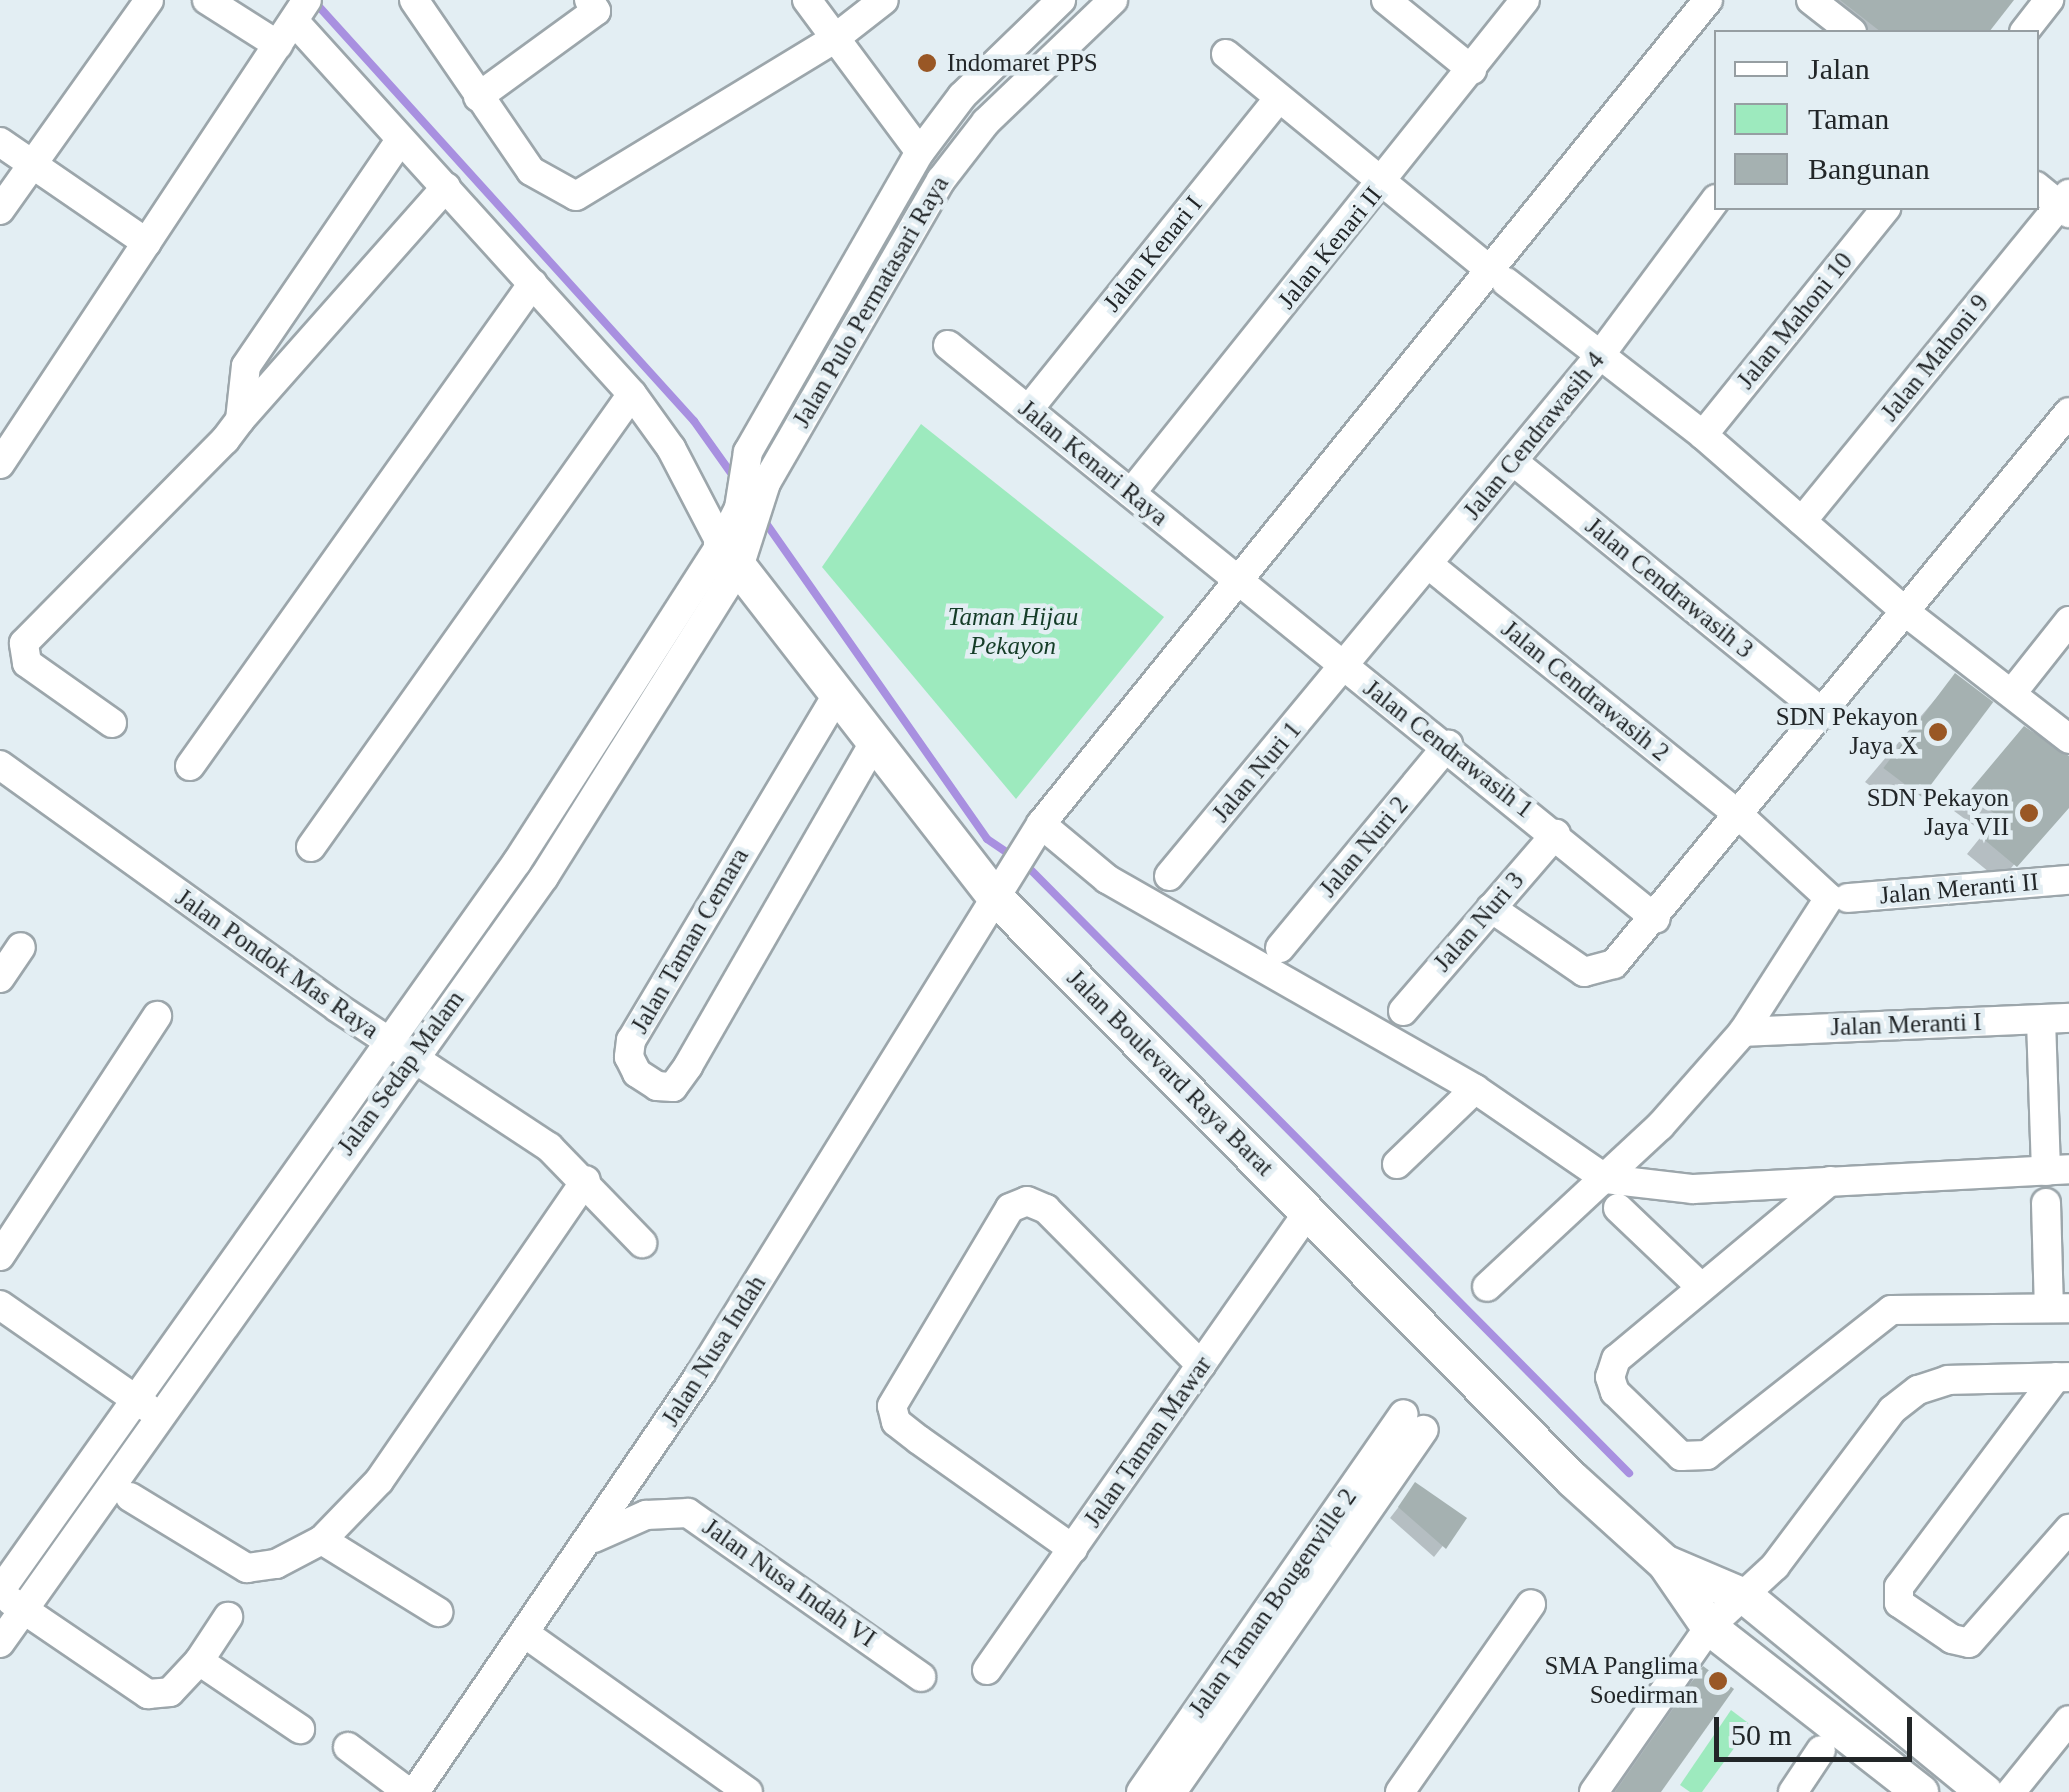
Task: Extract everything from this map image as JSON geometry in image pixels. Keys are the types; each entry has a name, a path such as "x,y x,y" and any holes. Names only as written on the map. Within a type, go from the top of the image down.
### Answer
{"main road":[{"name":"Jalan Boulevard Raya Barat","path":"738,547 874,744 1000,886 1308,1212 1558,1465 1664,1563"},
{"path":"1664,1563 1746,1597 1984,1792"},
{"path":"1664,1563 1709,1627 1920,1792"}],"street":[{"path":"0,210 150,0"},
{"path":"207,0 278,45"},
{"path":"414,0 478,97 542,182 582,195 834,39 884,0"},
{"path":"807,0 920,152"},
{"name":"Jalan Pulo Permatasari Raya","path":"748,452 920,152 962,96 1061,0"},
{"path":"1068,0 1088,24"},
{"name":"Jalan Pulo Permatasari Raya","path":"766,483 940,180 986,122 1113,0"},
{"path":"1386,0 1472,70"},
{"name":"Jalan Kenari II","path":"1131,493 1526,0"},
{"name":"Jalan Nusa Indah","path":"411,1792 594,1538 1034,834 1239,581 1499,276 1708,0"},
{"path":"1811,0 1845,30"},
{"path":"2026,30 2049,0"},
{"path":"478,97 599,4"},
{"path":"0,464 302,8 400,140 632,394 738,547"},
{"path":"1226,54 1380,185 1704,435 1908,614 2069,740"},
{"name":"Jalan Kenari I","path":"1028,410 1278,98"},
{"path":"240,420 246,366 400,140"},
{"path":"0,142 146,243"},
{"path":"112,723 27,663 24,643 240,420 446,188"},
{"path":"2039,188 2066,205"},
{"name":"Jalan Cendrawasih 4","path":"1344,668 1602,354 1714,202"},
{"name":"Jalan Mahoni 9","path":"1802,522 2066,205"},
{"name":"Jalan Mahoni 10","path":"1704,435 1884,210"},
{"path":"190,766 533,283"},
{"name":"Jalan Kenari Raya","path":"948,345 1239,581"},
{"path":"311,847 632,394"},
{"path":"1491,908 1588,973 1614,964 1741,817 2069,412"},
{"name":"Jalan Sedap Malam","path":"0,1593 133,1398 386,1040 518,862 738,547 739,508 748,452"},
{"name":"Jalan Cendrawasih 3","path":"1514,462 1824,714"},
{"name":"Jalan Sedap Malam","path":"0,1643 411,1056 544,878 738,547 766,483"},
{"name":"Jalan Cendrawasih 2","path":"1430,565 1741,817 1829,898 1743,1032"},
{"name":"Jalan Cendrawasih 1","path":"1239,581 1344,668 1448,745 1656,919"},
{"path":"2012,693 2069,620"},
{"name":"Jalan Nuri 1","path":"1169,876 1344,668"},
{"name":"Jalan Taman Cemara","path":"838,695 632,1040 629,1057 638,1073 657,1086 673,1087 874,744"},
{"name":"Jalan Nuri 2","path":"1280,948 1448,745"},
{"name":"Jalan Pondok Mas Raya","path":"0,765 386,1040 548,1147 586,1180 642,1243"},
{"path":"1034,834 1475,1089 1606,1179 1693,1189 2057,1170 2055,1019"},
{"name":"Jalan Nuri 3","path":"1404,1011 1556,834"},
{"name":"Jalan Meranti II","path":"1848,898 2069,880"},
{"path":"0,978 21,947"},
{"path":"0,1256 156,1016"},
{"name":"Jalan Meranti I","path":"1743,1032 2055,1019"},
{"path":"1487,1286 1606,1179 1743,1032"},
{"path":"1398,1164 1475,1089"},
{"path":"130,1497 247,1568 276,1564 322,1540 379,1481 586,1180"},
{"path":"1830,1181 1624,1351 1610,1377 1615,1392 1674,1452 1691,1460 1707,1454 1891,1310 2059,1308 2046,1203"},
{"path":"1074,1549 918,1440 896,1422 892,1406 1010,1208 1027,1201 1046,1209 1201,1365"},
{"path":"1618,1208 1701,1287"},
{"name":"Jalan Taman Mawar","path":"987,1670 1308,1212"},
{"path":"0,1305 160,1416"},
{"path":"2062,1377 1898,1586 1899,1603 1952,1639 1970,1643 2069,1529"},
{"path":"1594,1792 1709,1627 1746,1597 1892,1410 1918,1390 1948,1380 2062,1377"},
{"name":"Jalan Taman Bougenville 2","path":"1142,1792 1414,1422 1172,1792"},
{"name":"Jalan Nusa Indah VI","path":"594,1538 646,1516 688,1514 921,1676"},
{"path":"322,1540 438,1612"},
{"path":"0,1593 148,1694 170,1692 199,1661 228,1617"},
{"path":"1400,1792 1531,1604"},
{"path":"527,1634 748,1792"},
{"path":"199,1661 300,1729"},
{"path":"2011,1792 2069,1720"},
{"path":"348,1748 411,1792"},
{"path":"1792,1792 1821,1750"}],"green space":[{"name":"Taman Hijau Pekayon","path":"921,424 1164,617 1016,799 822,567"},
{"path":"1731,1710 1751,1725 1702,1792 1690,1792 1680,1785"}],"building":[{"path":"1840,0 2014,0 1991,30 1878,30"},
{"name":"SDN Pekayon Jaya X","path":"1955,673 1993,702 1922,797 1883,768"},
{"name":"SDN Pekayon Jaya VII","path":"2024,726 2069,756 2069,808 2017,867 1981,837 1998,816 1967,794"},
{"path":"1415,1482 1467,1518 1446,1549 1398,1507"},
{"path":"1703,1666 1734,1689 1661,1792 1615,1792"}],"waterway":[{"path":"313,0 694,421 736,480"},
{"path":"761,516 987,839 1014,857"},
{"path":"1025,864 1629,1473"}],"place":[{"name":"Indomaret PPS","path":"927,63"},
{"name":"SDN Pekayon Jaya X","path":"1938,732"},
{"name":"SDN Pekayon Jaya VII","path":"2029,813"},
{"name":"SMA Panglima Soedirman","path":"1718,1681"}]}
